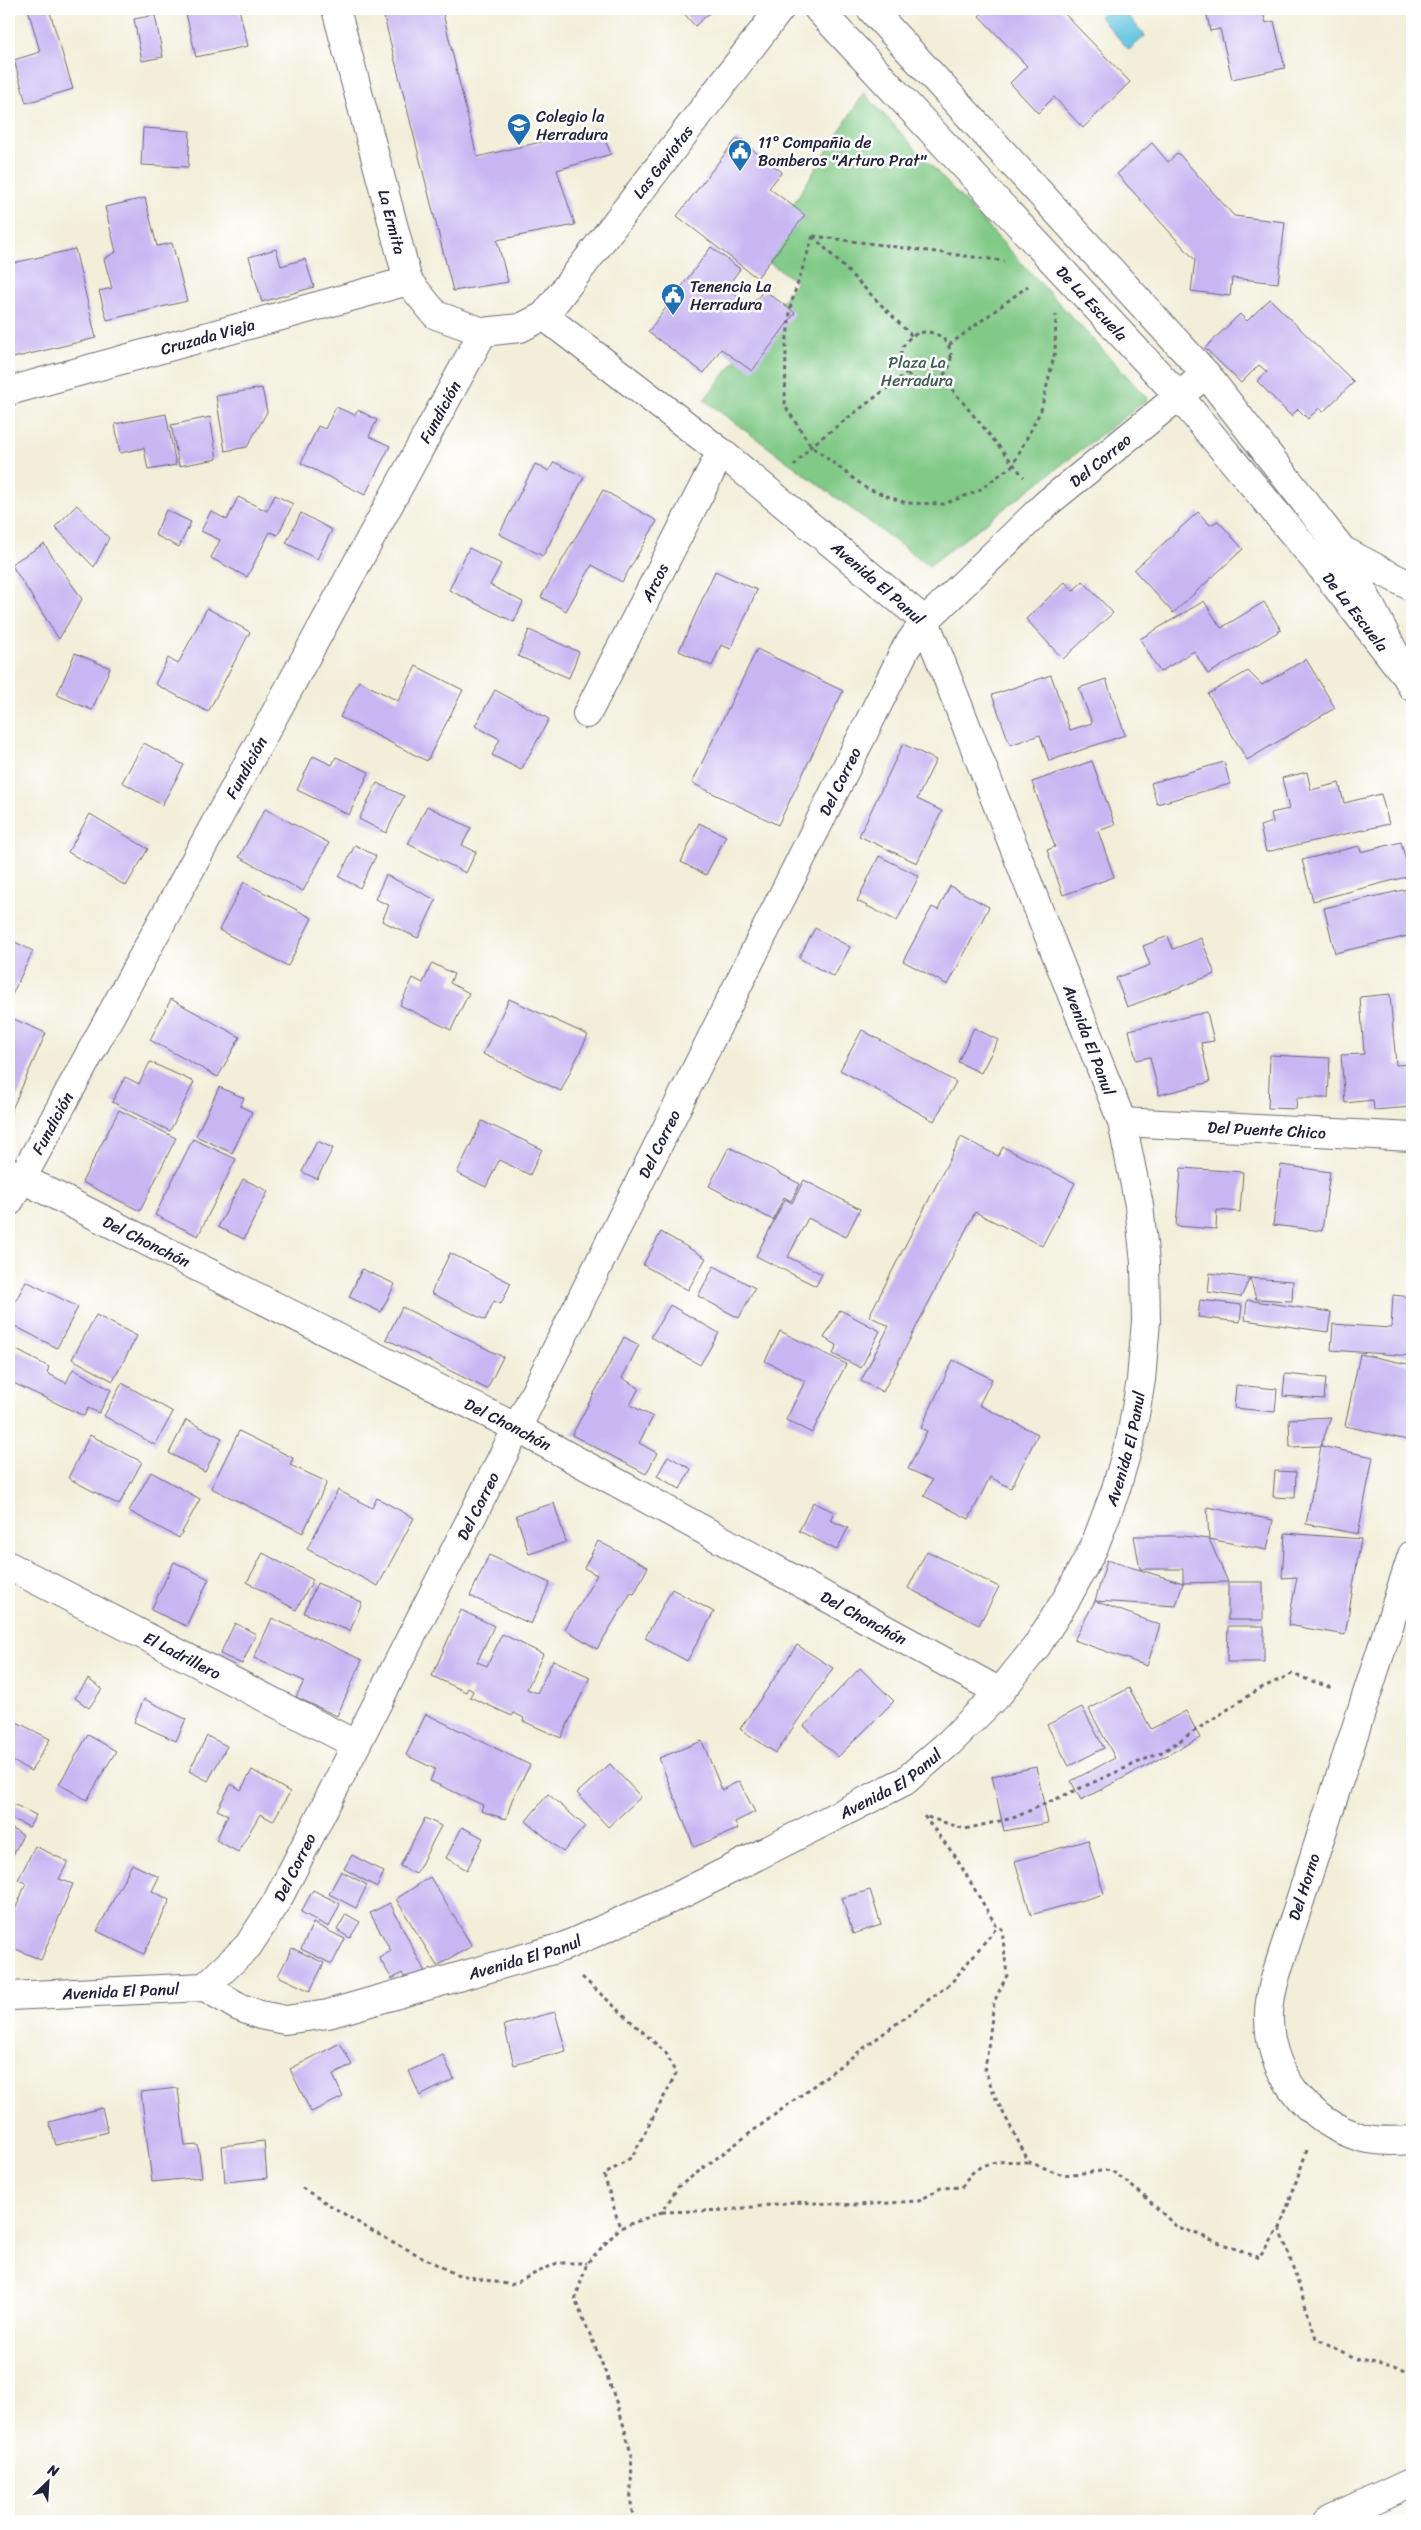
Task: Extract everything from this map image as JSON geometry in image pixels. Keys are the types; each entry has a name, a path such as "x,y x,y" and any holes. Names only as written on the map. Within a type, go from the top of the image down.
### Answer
{"main road":[{"name":"La Ermita","path":"336,9 408,281 436,315 483,332 520,328 544,316"},
{"name":"Las Gaviotas","path":"544,316 780,9"},
{"name":"De La Escuela","path":"818,9 1178,395 1321,567 1407,679"},
{"name":"De La Escuela","path":"872,9 1206,374 1342,550 1407,679"},
{"name":"Cruzada Vieja","path":"9,391 408,281"},
{"name":"Avenida El Panul","path":"9,1996 205,1987 239,2007 260,2015 285,2020 328,2014 563,1947 684,1893 905,1781 950,1742 1000,1692 1036,1647 1067,1598 1094,1547 1115,1492 1131,1437 1141,1380 1145,1341 1146,1263 1139,1205 1122,1122 925,621 721,452 544,316"},
{"name":"Fundición","path":"9,1202 15,1175 483,332"},
{"name":"Del Correo","path":"205,1987 235,1961 263,1926 517,1428 902,657 925,621 1046,504 1206,374"},
{"name":"Arcos","path":"587,714 721,452"},
{"path":"1342,550 1412,587"},
{"name":"Del Puente Chico","path":"1122,1122 1412,1137"},
{"name":"Del Chonchón","path":"15,1175 517,1428 1000,1692"},
{"name":"Del Horno","path":"1412,1555 1282,1956 1272,1989 1269,2012 1271,2036 1276,2059 1287,2081 1301,2101 1319,2117 1341,2130 1364,2138 1388,2142 1412,2140"},
{"name":"El Ladrillero","path":"9,1566 355,1744"},
{"path":"1328,2521 1412,2482"}],"path":[{"path":"813,236 1010,262"},
{"path":"813,236 912,336"},
{"path":"813,236 791,304 786,346 786,406 811,446 866,488 906,503 944,504 978,492 1013,465 1041,410 1055,352 1056,312"},
{"path":"949,345 1035,281"},
{"path":"927,331 944,338 949,345 952,363 942,377 931,382 922,382 907,374 901,359 902,350 905,342 912,336 927,331"},
{"path":"771,493 811,446 907,374"},
{"path":"942,377 1046,504"},
{"path":"1030,2162 996,2099 985,2070 994,2002 1007,1975 1002,1929 996,1927 955,1856 924,1816 965,1829 1013,1818 1164,1751 1259,1689 1292,1674 1366,1700"},
{"path":"662,2212 678,2187 951,1983 996,1927"},
{"path":"563,1947 584,1980 666,2053 676,2074 632,2157 604,2174 620,2228"},
{"path":"635,2521 631,2510 630,2452 607,2375 575,2300 587,2263 620,2228 662,2212 728,2210 794,2202 856,2205 919,2201 941,2188 962,2187 969,2173 995,2160 1030,2162 1063,2175 1111,2170 1143,2195 1176,2226 1259,2258 1280,2228 1314,2125 1319,2117"},
{"path":"302,2188 372,2231 454,2274 511,2285 558,2263 587,2263"},
{"path":"1280,2228 1316,2338 1358,2360 1395,2366 1412,2374"}],"green space":[{"name":"Plaza La Herradura","path":"864,93 1148,399 929,566 704,400 797,282 760,256"}],"water":[{"path":"1108,9 1123,9 1145,36 1129,50 1099,16"}],"building":[{"path":"28,9 49,9 73,89 26,103 14,60 40,52"},
{"path":"185,9 239,9 248,46 196,57"},
{"path":"382,9 442,9 477,157 600,128 611,154 557,170 575,225 497,240 508,282 453,291"},
{"path":"680,9 714,9 695,26"},
{"path":"987,9 1060,9 1130,82 1083,128 1054,97 1038,113 1010,83 1027,66 979,16"},
{"path":"1206,9 1262,9 1266,23 1274,21 1285,68 1232,79 1220,29 1210,31"},
{"path":"155,15 163,57 142,61 134,19"},
{"path":"9,98 13,113 9,114"},
{"path":"143,128 190,131 188,167 141,165"},
{"path":"737,138 782,172 769,188 805,215 757,278 677,216"},
{"path":"1152,143 1168,162 1178,153 1234,216 1285,222 1278,283 1232,278 1230,296 1191,291 1195,260 1117,174"},
{"path":"145,198 157,246 172,243 187,301 107,320 99,291 112,288 104,259 116,252 105,207"},
{"path":"711,247 740,269 726,288 751,306 764,290 795,313 752,371 721,349 704,373 648,332"},
{"path":"75,249 96,338 9,359 9,264"},
{"path":"276,249 281,266 305,259 314,287 262,302 249,257"},
{"path":"1270,299 1354,382 1323,412 1319,408 1308,419 1298,409 1291,416 1257,381 1267,372 1259,365 1241,383 1205,348 1240,314 1247,321"},
{"path":"262,388 267,412 247,447 225,451 216,396"},
{"path":"336,407 355,415 358,410 377,420 369,436 390,446 365,495 301,463 318,426 325,429"},
{"path":"166,414 176,465 148,470 144,448 120,453 115,424"},
{"path":"210,417 217,459 179,466 171,425"},
{"path":"554,462 584,477 543,556 499,534 535,464 549,471"},
{"path":"603,490 657,521 622,582 592,565 566,611 541,597"},
{"path":"275,495 293,504 278,535 270,532 247,577 211,558 220,540 201,531 211,511 227,520 238,497 267,511"},
{"path":"77,505 109,538 94,567 55,527"},
{"path":"166,510 191,522 179,547 155,535"},
{"path":"1198,512 1210,525 1218,521 1243,549 1173,613 1134,570"},
{"path":"301,513 332,530 317,559 286,543"},
{"path":"44,544 82,599 59,639 11,564"},
{"path":"469,548 501,564 490,585 523,602 514,622 449,590"},
{"path":"715,571 757,590 731,649 721,645 712,666 679,651"},
{"path":"1083,581 1113,613 1063,659 1026,619 1065,582 1073,591"},
{"path":"1204,601 1221,628 1264,602 1281,630 1208,674 1194,651 1160,672 1140,639"},
{"path":"207,608 250,632 208,712 155,684 168,658 178,664"},
{"path":"529,630 579,652 569,678 518,656"},
{"path":"757,649 843,691 778,825 692,783"},
{"path":"75,653 110,668 92,710 57,695"},
{"path":"1306,659 1335,708 1247,760 1208,694 1248,671 1262,685"},
{"path":"416,666 463,690 427,761 340,717 359,681 398,701"},
{"path":"1051,675 1070,730 1092,723 1079,688 1106,679 1125,735 1049,761 1040,735 1010,745 992,695"},
{"path":"495,690 549,719 521,770 492,755 500,739 475,726"},
{"path":"144,743 184,765 162,805 122,782"},
{"path":"903,744 936,760 917,799 942,811 917,863 859,836"},
{"path":"313,756 332,765 336,757 369,772 349,815 297,790"},
{"path":"1092,761 1115,825 1098,831 1114,877 1063,895 1047,850 1055,847 1032,782"},
{"path":"1224,762 1230,784 1157,804 1151,783"},
{"path":"1307,772 1311,790 1339,783 1344,803 1381,794 1389,824 1266,852 1260,826 1273,822 1271,813 1289,809 1282,778"},
{"path":"377,783 404,796 386,833 359,819"},
{"path":"427,806 471,828 462,845 476,852 466,873 408,844"},
{"path":"265,809 329,843 303,891 239,857"},
{"path":"90,814 148,849 126,886 68,852"},
{"path":"699,823 726,836 706,875 681,862"},
{"path":"1401,842 1410,876 1313,901 1302,860 1359,846 1361,852"},
{"path":"355,845 376,856 360,888 339,877"},
{"path":"879,856 919,876 897,921 857,901"},
{"path":"386,875 436,900 418,938 382,921 389,905 375,899"},
{"path":"244,882 312,918 288,966 219,930"},
{"path":"950,886 989,907 948,985 903,961 932,907 938,910"},
{"path":"1412,888 1412,935 1335,953 1324,908"},
{"path":"815,928 850,947 834,977 799,958"},
{"path":"1168,936 1173,949 1201,938 1215,974 1127,1007 1116,978 1150,965 1143,946"},
{"path":"9,939 33,951 9,1001"},
{"path":"432,963 454,974 450,983 469,993 451,1030 400,1005 413,978 423,983"},
{"path":"1390,994 1396,1065 1412,1064 1412,1107 1374,1110 1373,1100 1345,1103 1341,1055 1364,1054 1360,997"},
{"path":"171,999 240,1037 218,1077 150,1040"},
{"path":"509,999 588,1035 561,1091 483,1054"},
{"path":"1207,1012 1214,1041 1201,1043 1210,1082 1159,1095 1150,1057 1136,1060 1129,1030"},
{"path":"9,1017 46,1033 9,1116"},
{"path":"974,1028 998,1040 981,1073 958,1062"},
{"path":"862,1030 956,1082 934,1121 840,1070"},
{"path":"1270,1055 1330,1058 1328,1098 1297,1098 1296,1109 1268,1108"},
{"path":"150,1062 194,1082 170,1131 112,1102 125,1077 139,1084"},
{"path":"219,1087 244,1098 240,1106 252,1112 232,1153 196,1136"},
{"path":"119,1110 176,1138 140,1211 82,1182"},
{"path":"482,1121 542,1149 530,1175 499,1160 486,1187 457,1173"},
{"path":"961,1137 998,1156 1003,1147 1075,1183 1042,1246 975,1212 883,1392 861,1381 889,1326 869,1316"},
{"path":"193,1139 236,1159 198,1236 155,1215"},
{"path":"317,1141 333,1148 317,1179 302,1172"},
{"path":"729,1147 800,1184 791,1201 784,1197 773,1220 709,1186"},
{"path":"1281,1165 1330,1172 1322,1231 1273,1225"},
{"path":"1181,1168 1243,1172 1240,1212 1217,1210 1216,1229 1176,1226"},
{"path":"243,1179 268,1191 244,1239 218,1227"},
{"path":"804,1180 860,1209 846,1237 808,1218 788,1257 822,1274 816,1286 756,1256 785,1199 792,1203"},
{"path":"661,1232 706,1258 688,1290 643,1265"},
{"path":"450,1253 511,1283 501,1304 494,1301 485,1320 431,1293"},
{"path":"714,1266 755,1288 739,1318 698,1296"},
{"path":"362,1269 395,1284 381,1312 349,1297"},
{"path":"1210,1273 1250,1278 1241,1297 1208,1292"},
{"path":"1250,1278 1293,1281 1292,1301 1256,1299"},
{"path":"26,1281 78,1307 57,1348 9,1323 9,1314"},
{"path":"1393,1295 1412,1297 1412,1356 1331,1350 1333,1324 1391,1328"},
{"path":"1200,1300 1242,1305 1240,1322 1198,1317"},
{"path":"1247,1300 1331,1312 1328,1332 1245,1320"},
{"path":"670,1305 719,1333 700,1365 651,1337"},
{"path":"402,1307 503,1357 487,1389 386,1339"},
{"path":"840,1310 880,1331 861,1368 833,1354 837,1345 824,1338"},
{"path":"96,1315 137,1336 113,1381 72,1359"},
{"path":"780,1331 846,1364 812,1433 786,1420 805,1381 765,1361"},
{"path":"624,1337 639,1345 622,1378 639,1388 630,1405 653,1417 639,1443 657,1453 646,1474 572,1435"},
{"path":"9,1346 49,1367 47,1373 66,1383 73,1369 111,1390 99,1413 88,1408 84,1416 9,1381"},
{"path":"1360,1354 1412,1365 1412,1441 1345,1426"},
{"path":"953,1360 992,1379 979,1405 1038,1434 1011,1488 990,1477 969,1519 924,1496 932,1480 908,1469 927,1431 921,1428"},
{"path":"1285,1374 1326,1378 1324,1399 1283,1396"},
{"path":"122,1383 173,1412 155,1445 104,1416"},
{"path":"1236,1385 1277,1389 1275,1412 1234,1408"},
{"path":"1331,1417 1321,1446 1290,1447 1289,1419"},
{"path":"186,1420 222,1438 205,1472 169,1453"},
{"path":"239,1431 293,1458 290,1465 327,1482 303,1533 211,1488"},
{"path":"90,1435 142,1462 119,1505 68,1478"},
{"path":"1321,1446 1373,1457 1358,1534 1306,1524"},
{"path":"668,1456 691,1469 680,1489 657,1476"},
{"path":"1275,1471 1296,1472 1295,1498 1273,1497"},
{"path":"151,1472 200,1499 179,1538 129,1511"},
{"path":"338,1490 372,1508 377,1498 414,1518 378,1586 307,1549"},
{"path":"813,1502 834,1512 830,1520 848,1528 837,1550 799,1531"},
{"path":"554,1503 566,1542 529,1554 516,1515"},
{"path":"1207,1507 1273,1520 1267,1550 1209,1539"},
{"path":"1285,1533 1361,1539 1345,1635 1288,1625 1297,1577 1282,1578"},
{"path":"1134,1536 1183,1536 1209,1539 1228,1582 1183,1583 1183,1569 1140,1569"},
{"path":"598,1541 648,1567 634,1594 631,1593 597,1649 565,1629 597,1575 584,1568"},
{"path":"927,1551 999,1587 979,1625 908,1588"},
{"path":"263,1553 313,1580 296,1610 247,1582"},
{"path":"489,1555 550,1583 531,1624 470,1596"},
{"path":"1107,1560 1183,1583 1176,1606 1095,1601"},
{"path":"174,1562 209,1579 186,1626 151,1610"},
{"path":"1228,1582 1263,1582 1263,1620 1228,1620"},
{"path":"317,1583 362,1602 350,1631 304,1613"},
{"path":"672,1589 714,1612 687,1661 645,1638"},
{"path":"1095,1601 1160,1625 1147,1666 1074,1640"},
{"path":"461,1610 494,1626 477,1662 487,1666 502,1634 543,1654 527,1689 537,1693 553,1660 590,1677 561,1738 523,1721 524,1718 514,1713 512,1716 470,1697 473,1691 468,1688 466,1692 432,1676"},
{"path":"272,1618 362,1660 337,1716 296,1697 304,1681 254,1658"},
{"path":"235,1623 256,1634 242,1664 220,1654"},
{"path":"1228,1626 1264,1626 1264,1662 1227,1662"},
{"path":"797,1645 833,1668 776,1753 740,1729"},
{"path":"860,1668 894,1701 838,1757 804,1726"},
{"path":"88,1679 102,1689 89,1708 75,1698"},
{"path":"1129,1688 1151,1729 1186,1711 1200,1738 1081,1800 1071,1781 1115,1758 1089,1709"},
{"path":"144,1699 186,1719 176,1741 134,1722"},
{"path":"1082,1707 1104,1748 1069,1766 1047,1725"},
{"path":"426,1714 530,1765 512,1800 506,1819 481,1811 483,1805 430,1781 435,1769 406,1755"},
{"path":"9,1718 50,1739 31,1771 9,1759 9,1751 15,1739 9,1735"},
{"path":"88,1735 116,1751 87,1800 59,1784"},
{"path":"207,1736 227,1746 208,1781 189,1771"},
{"path":"702,1741 722,1790 739,1781 755,1812 735,1822 738,1829 694,1847 659,1758"},
{"path":"610,1764 641,1797 608,1827 577,1793"},
{"path":"1036,1767 1048,1823 1004,1831 992,1776"},
{"path":"252,1770 290,1792 273,1821 260,1814 238,1852 216,1840 228,1815 217,1810 231,1784 241,1790"},
{"path":"548,1794 585,1826 563,1852 526,1821"},
{"path":"9,1802 36,1815 29,1827 9,1817"},
{"path":"425,1818 441,1826 416,1874 400,1866"},
{"path":"9,1827 23,1835 9,1863"},
{"path":"462,1827 483,1838 467,1870 446,1858"},
{"path":"1088,1840 1104,1894 1031,1915 1015,1861"},
{"path":"35,1846 68,1862 59,1879 73,1884 41,1960 9,1946 9,1925 26,1883 18,1880"},
{"path":"352,1855 384,1872 377,1887 344,1869"},
{"path":"132,1864 159,1877 152,1891 170,1900 144,1954 97,1931"},
{"path":"341,1871 367,1885 356,1908 329,1894"},
{"path":"430,1877 472,1946 437,1966 396,1899"},
{"path":"313,1890 340,1904 329,1927 301,1912"},
{"path":"870,1890 881,1925 853,1934 842,1898"},
{"path":"390,1903 426,1974 407,1983 402,1973 392,1979 379,1958 391,1951 370,1913"},
{"path":"346,1914 360,1922 350,1938 337,1930"},
{"path":"313,1923 345,1939 332,1964 301,1949"},
{"path":"292,1948 324,1963 310,1991 278,1976"},
{"path":"555,2012 566,2051 514,2065 504,2025"},
{"path":"340,2043 352,2065 333,2075 343,2097 311,2112 290,2069"},
{"path":"443,2055 454,2079 420,2096 409,2071"},
{"path":"178,2088 185,2146 198,2145 202,2177 152,2182 141,2092"},
{"path":"102,2108 108,2132 56,2145 49,2122"},
{"path":"264,2141 267,2178 225,2182 222,2146"}],"place":[{"name":"Colegio la Herradura","path":"519,146"},
{"name":"11° Compañia de Bomberos \"Arturo Prat\"","path":"740,172"},
{"name":"Tenencia La Herradura","path":"673,316"}]}
